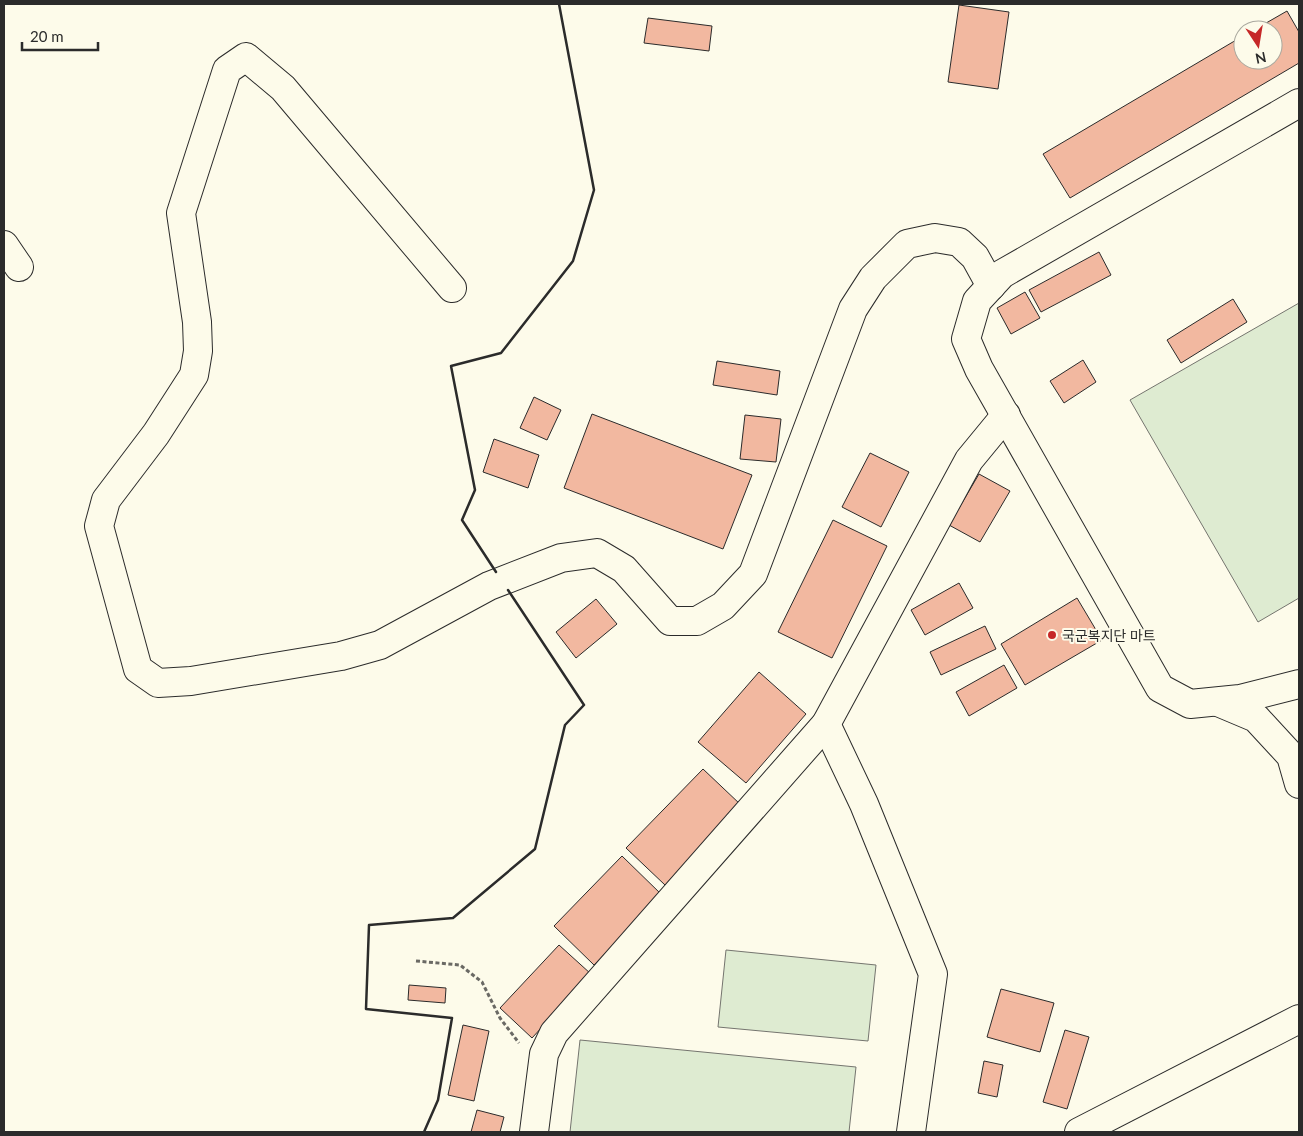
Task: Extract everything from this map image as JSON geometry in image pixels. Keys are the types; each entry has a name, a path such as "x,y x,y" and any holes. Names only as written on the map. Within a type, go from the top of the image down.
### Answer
{"street":[{"path":"452,288 284,88 246,57 226,70 181,213 197,322 198,351 194,375 156,434 106,500 99,526 138,668 158,682 191,681 341,656 380,645 489,586 561,558 597,553 624,570 670,621 697,621 723,606 753,574 853,309 872,278 907,244 935,238 959,242 975,257 991,286"},
{"path":"1299,103 1002,274 977,301 966,338 979,369 1160,688 1190,704 1240,699 1299,684"},
{"path":"4,244 19,267"},
{"path":"534,1132 544,1054 554,1033 826,724 969,460 1006,415"},
{"path":"1216,701 1256,718 1291,756 1299,784"},
{"path":"826,724 864,804 933,974 911,1132"},
{"path":"1079,1132 1299,1019"}],"path":[{"path":"416,961 460,965 482,982 500,1018 513,1036 543,1066"}],"green space":[{"path":"1299,303 1299,598 1258,622 1130,400"},
{"path":"726,950 876,965 868,1041 718,1027"},
{"path":"580,1040 856,1067 849,1132 570,1132"}],"building":[{"path":"959,5 1009,12 998,89 948,82"},
{"path":"1287,11 1299,32 1299,63 1070,198 1043,154 1233,42 1233,70 1283,70 1283,20 1271,20"},
{"path":"648,18 712,26 709,51 644,43"},
{"path":"1099,252 1111,275 1041,312 1029,290"},
{"path":"1025,292 1040,318 1011,334 997,308"},
{"path":"1233,299 1247,322 1181,363 1167,340"},
{"path":"1083,360 1096,382 1064,403 1050,381"},
{"path":"717,361 780,371 777,395 713,385"},
{"path":"534,397 561,410 547,440 520,428"},
{"path":"592,414 752,475 723,549 564,488"},
{"path":"745,415 781,419 776,462 740,459"},
{"path":"494,439 539,455 528,488 483,472"},
{"path":"870,453 909,472 881,527 842,507"},
{"path":"979,474 1010,491 980,542 949,525"},
{"path":"833,520 887,546 832,658 778,632"},
{"path":"959,583 973,608 925,635 911,610"},
{"path":"1077,598 1102,640 1025,685 1001,644"},
{"path":"596,599 617,624 576,658 556,632"},
{"path":"985,626 996,649 941,675 930,652"},
{"path":"1004,665 1017,688 969,716 956,692"},
{"path":"759,672 806,714 746,783 698,742"},
{"path":"703,769 741,805 665,885 626,848"},
{"path":"622,856 662,895 594,965 554,926"},
{"path":"559,945 591,974 532,1038 500,1008"},
{"path":"409,985 446,988 445,1003 408,1000"},
{"path":"1001,989 1054,1003 1040,1052 987,1037"},
{"path":"463,1025 489,1031 474,1101 448,1095"},
{"path":"1065,1030 1089,1037 1067,1109 1043,1102"},
{"path":"984,1061 1003,1065 997,1097 978,1093"},
{"path":"477,1110 504,1117 500,1132 471,1132"}],"wall":[{"path":"496,572 462,520 475,490 451,366 501,353 573,261 594,190 559,4"},
{"path":"424,1132 438,1100 452,1018 366,1009 369,925 453,918 535,849 565,725 584,705 508,590"}],"place":[{"name":"국군복지단 마트","path":"1052,635"}]}
